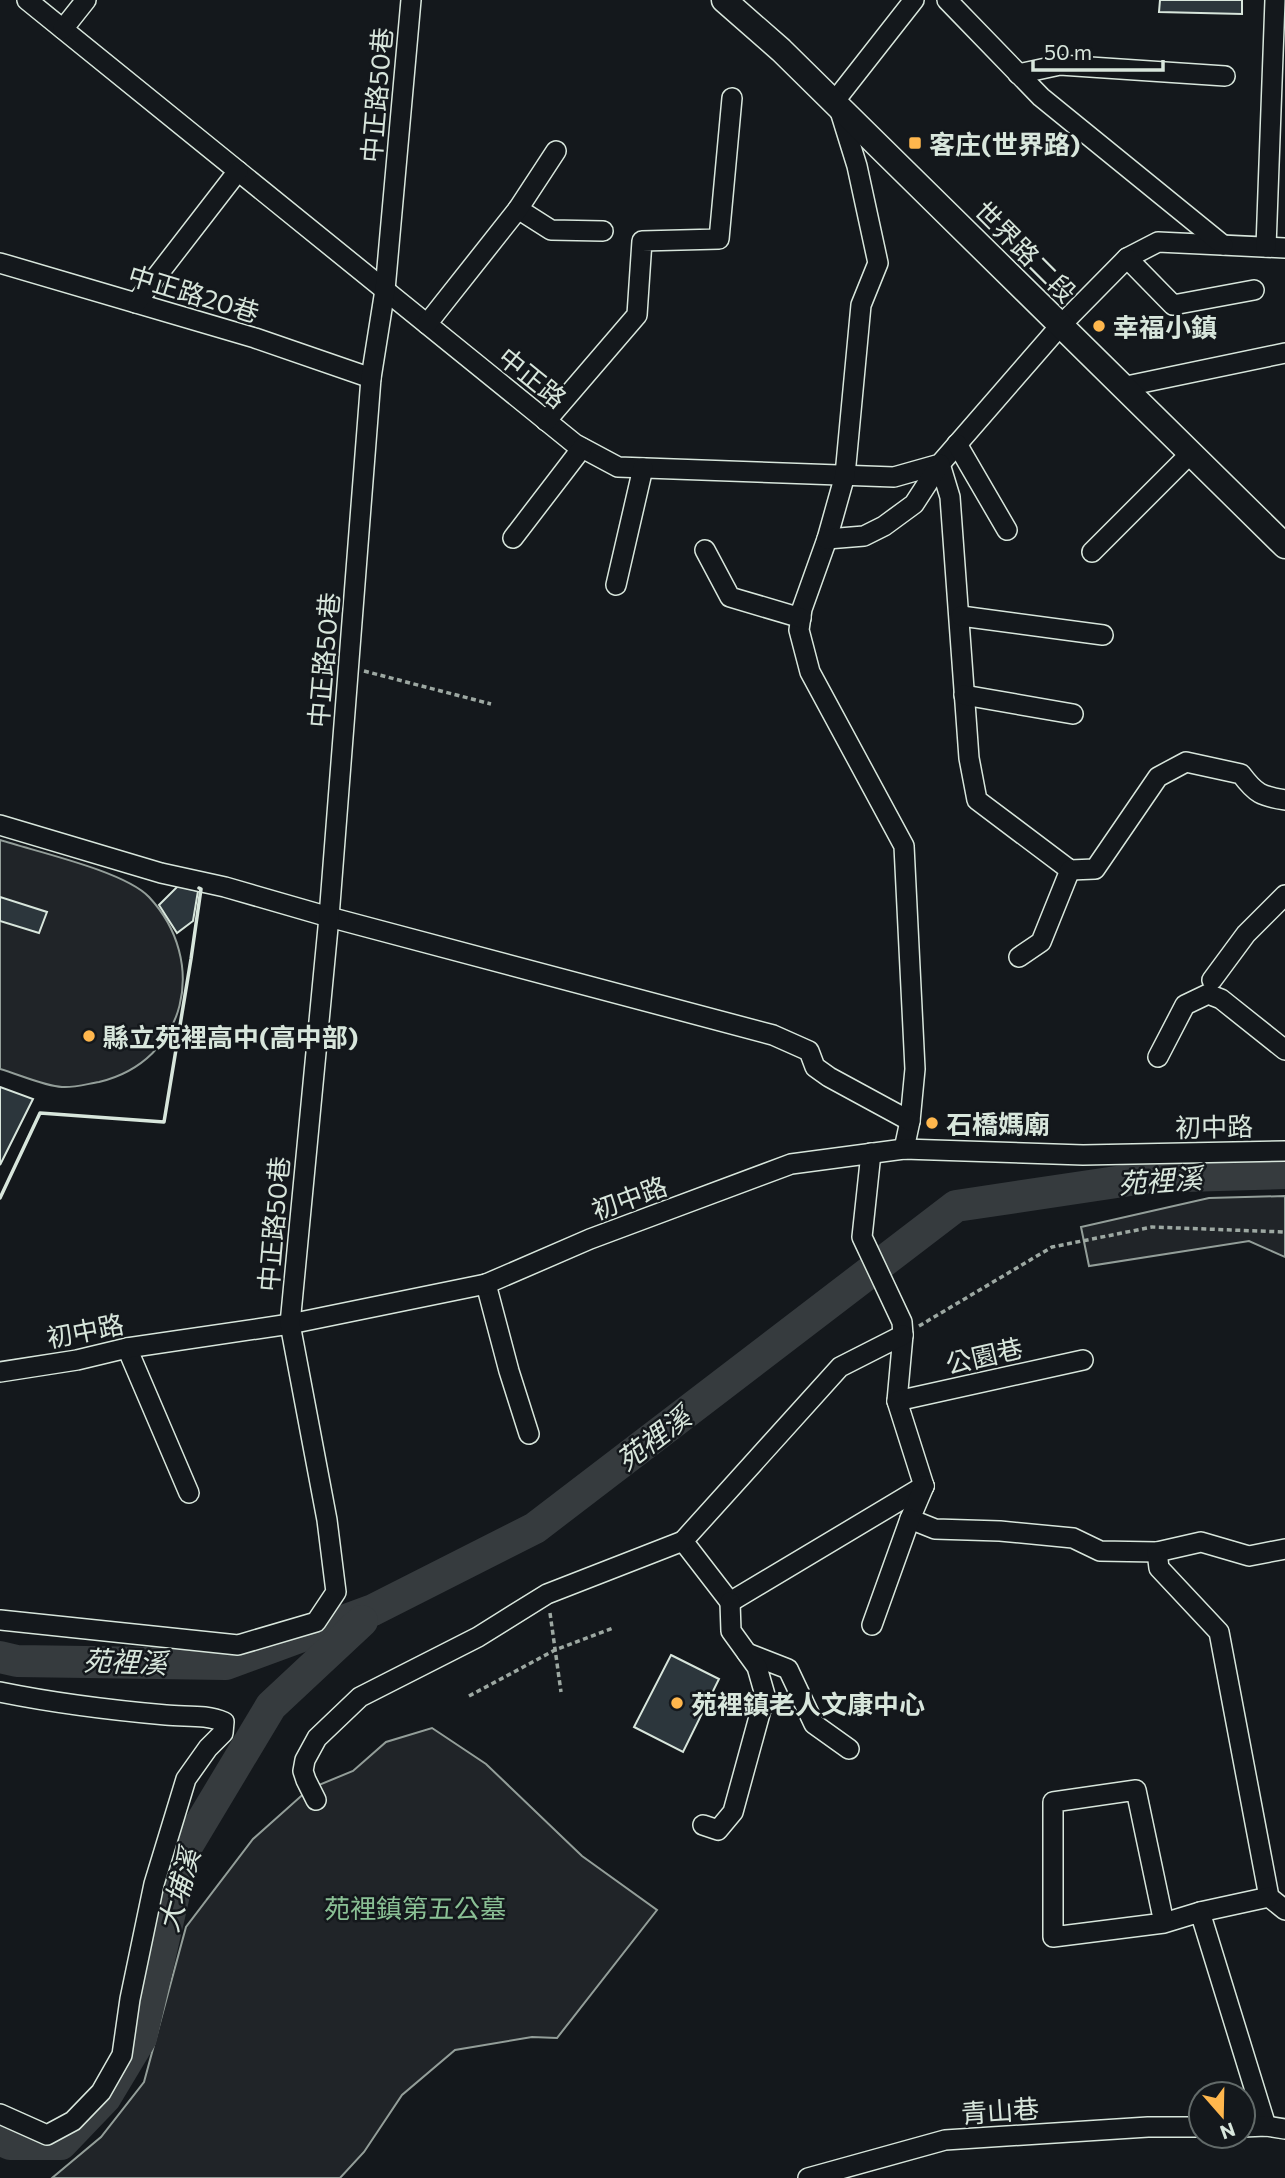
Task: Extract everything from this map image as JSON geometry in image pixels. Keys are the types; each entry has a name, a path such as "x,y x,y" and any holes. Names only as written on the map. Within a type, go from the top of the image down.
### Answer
{"main road":[{"name":"世界路二段","path":"724,0 781,50 1285,547"}],"street":[{"name":"中正路","path":"27,0 546,421 582,448 618,467 894,477 940,464"},
{"path":"63,29 86,0"},
{"name":"中正路50巷","path":"0,1620 238,1645 316,1622 336,1592 327,1520 290,1324 329,918 371,379 385,290 411,0"},
{"path":"904,1149 911,1121 915,1069 904,846 810,672 799,630 845,475 861,305 878,263 857,166 836,105 914,0"},
{"path":"947,0 1041,97 1223,245"},
{"path":"827,539 864,536 884,526 914,504 940,464 957,444 1060,326 1127,258 1158,242 1275,248 1275,0"},
{"path":"1018,74 1060,65 1224,76"},
{"path":"546,421 637,315 642,241 719,239 732,98"},
{"path":"427,324 518,209 556,151"},
{"path":"136,303 238,171"},
{"path":"518,209 551,230 603,231"},
{"path":"1127,258 1173,306 1254,290"},
{"name":"中正路20巷","path":"0,263 255,338 371,379"},
{"path":"1122,387 1285,353"},
{"path":"957,444 1007,530"},
{"path":"513,538 582,448"},
{"path":"1092,552 1191,453"},
{"path":"940,464 950,496 961,616 969,758 977,800 1070,870 1095,869 1158,777 1186,762 1241,774 1253,790 1263,796 1285,800"},
{"path":"616,585 643,468"},
{"path":"705,550 730,597 801,618"},
{"path":"961,616 1104,635"},
{"path":"964,695 1073,714"},
{"path":"0,825 161,873 225,887 329,918 773,1035 809,1051 815,1067 829,1077 911,1121"},
{"path":"1019,957 1041,942 1070,870"},
{"path":"1212,980 1246,933 1285,895"},
{"path":"1158,1057 1185,1005 1208,995 1221,999 1285,1050"},
{"name":"初中路","path":"0,1373 77,1360 127,1348 290,1324 486,1284 590,1239 791,1164 904,1149 1083,1154 1285,1151"},
{"path":"871,1153 862,1237 902,1329 897,1401 923,1486 872,1625"},
{"path":"486,1284 529,1434"},
{"path":"316,1800 303,1771 305,1760 317,1738 360,1697 478,1637 547,1594 683,1541 840,1367 902,1329"},
{"path":"127,1348 189,1493"},
{"name":"公園巷","path":"897,1401 1083,1360"},
{"path":"730,1602 923,1486"},
{"path":"910,1519 935,1529 1073,1538 1100,1551 1157,1552 1201,1542 1249,1556 1285,1549"},
{"path":"683,1541 730,1602 731,1631 757,1667 765,1695 733,1812 718,1830 703,1825"},
{"path":"1157,1552 1159,1568 1219,1632 1269,1897 1285,1910"},
{"path":"747,1653 788,1669 814,1724 849,1749"},
{"path":"0,1692 51,1702 167,1715 214,1717 224,1722 223,1733 208,1748 186,1779 155,1884 130,1999 122,2055 101,2092 73,2121 47,2135 0,2114"},
{"path":"1164,1923 1136,1790 1053,1802 1053,1937 1164,1923 1269,1897"},
{"path":"1200,1912 1276,2128 1257,2127"},
{"name":"青山巷","path":"808,2178 945,2140 1147,2127 1187,2127"}],"path":[{"path":"349,667 491,704"},
{"path":"902,1329 1052,1247 1152,1227 1285,1232"},
{"path":"547,1594 561,1692"},
{"path":"469,1696 555,1650 613,1628"}],"green space":[{"name":"縣立苑裡高中(高中部)","path":"0,840 79,863 120,879 149,897 168,922 179,950 183,978 180,1006 169,1031 152,1053 129,1071 99,1082 66,1087 47,1084 0,1069"},
{"path":"1285,1196 1285,1257 1249,1241 1089,1266 1081,1227 1209,1198"},
{"name":"苑裡鎮第五公墓","path":"432,1728 486,1764 582,1856 657,1910 557,2038 532,2037 455,2050 402,2095 364,2152 340,2178 52,2178 101,2137 144,2082 186,1927 253,1839 309,1789 353,1771 386,1742"}],"building":[{"path":"1160,0 1242,0 1242,14 1159,12"},
{"path":"178,886 198,891 193,921 177,933 159,905"},
{"path":"0,897 47,912 39,933 0,921"},
{"path":"0,1087 33,1099 0,1165"},
{"name":"苑裡鎮老人文康中心","path":"671,1655 719,1679 683,1752 634,1727"}],"waterway":[{"name":"苑裡溪","path":"0,1657 17,1661 226,1664 373,1610 535,1528 956,1206 1150,1177 1285,1173"},
{"name":"大埔溪","path":"0,2139 10,2144 61,2144 105,2098 141,2038 184,1851 271,1706 362,1621"}],"wall":[{"path":"0,1198 40,1113 164,1122 191,959 199,888"}],"place":[{"name":"客庄(世界路)","path":"915,143"},
{"name":"幸福小鎮","path":"1099,326"},
{"name":"縣立苑裡高中(高中部)","path":"89,1036"},
{"name":"石橋媽廟","path":"932,1123"},
{"name":"苑裡鎮老人文康中心","path":"677,1703"}]}
